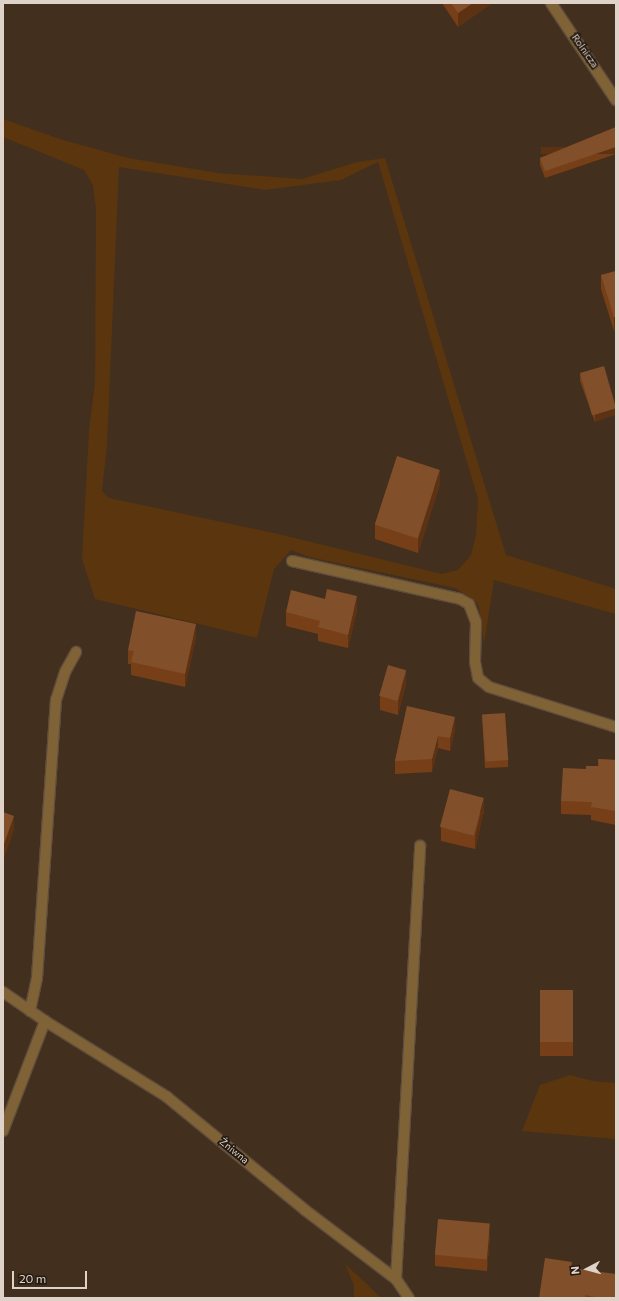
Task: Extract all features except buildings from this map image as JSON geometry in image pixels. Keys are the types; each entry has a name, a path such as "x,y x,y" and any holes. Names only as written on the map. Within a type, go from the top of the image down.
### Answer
{"street":[{"name":"Rolnicza","path":"551,3 600,72 616,100"},
{"path":"292,561 460,599 469,604 476,622 475,662 478,678 489,688 616,727"},
{"path":"30,1011 38,978 56,700 65,672 76,652"},
{"path":"396,1279 420,846"},
{"name":"Żniwna","path":"3,992 30,1011 167,1097 305,1210 396,1279 409,1298"},
{"path":"3,1132 46,1021"}],"shaded area":[{"path":"3,119 63,140 128,158 218,173 302,179 357,162 385,158 506,555 616,589 616,614 494,580 484,644 479,607 475,601 455,588 309,557 291,550 274,569 257,638 95,599 82,559 89,430 95,383 96,210 93,185 84,170 3,137","holes":["378,162 478,499 476,535 471,555 458,570 442,574 274,533 109,498 102,491 107,445 119,167 265,190 341,180"]},
{"path":"570,1075 593,1081 616,1083 616,1139 522,1131 540,1085"},
{"path":"345,1264 381,1298 354,1298 354,1285"}]}
